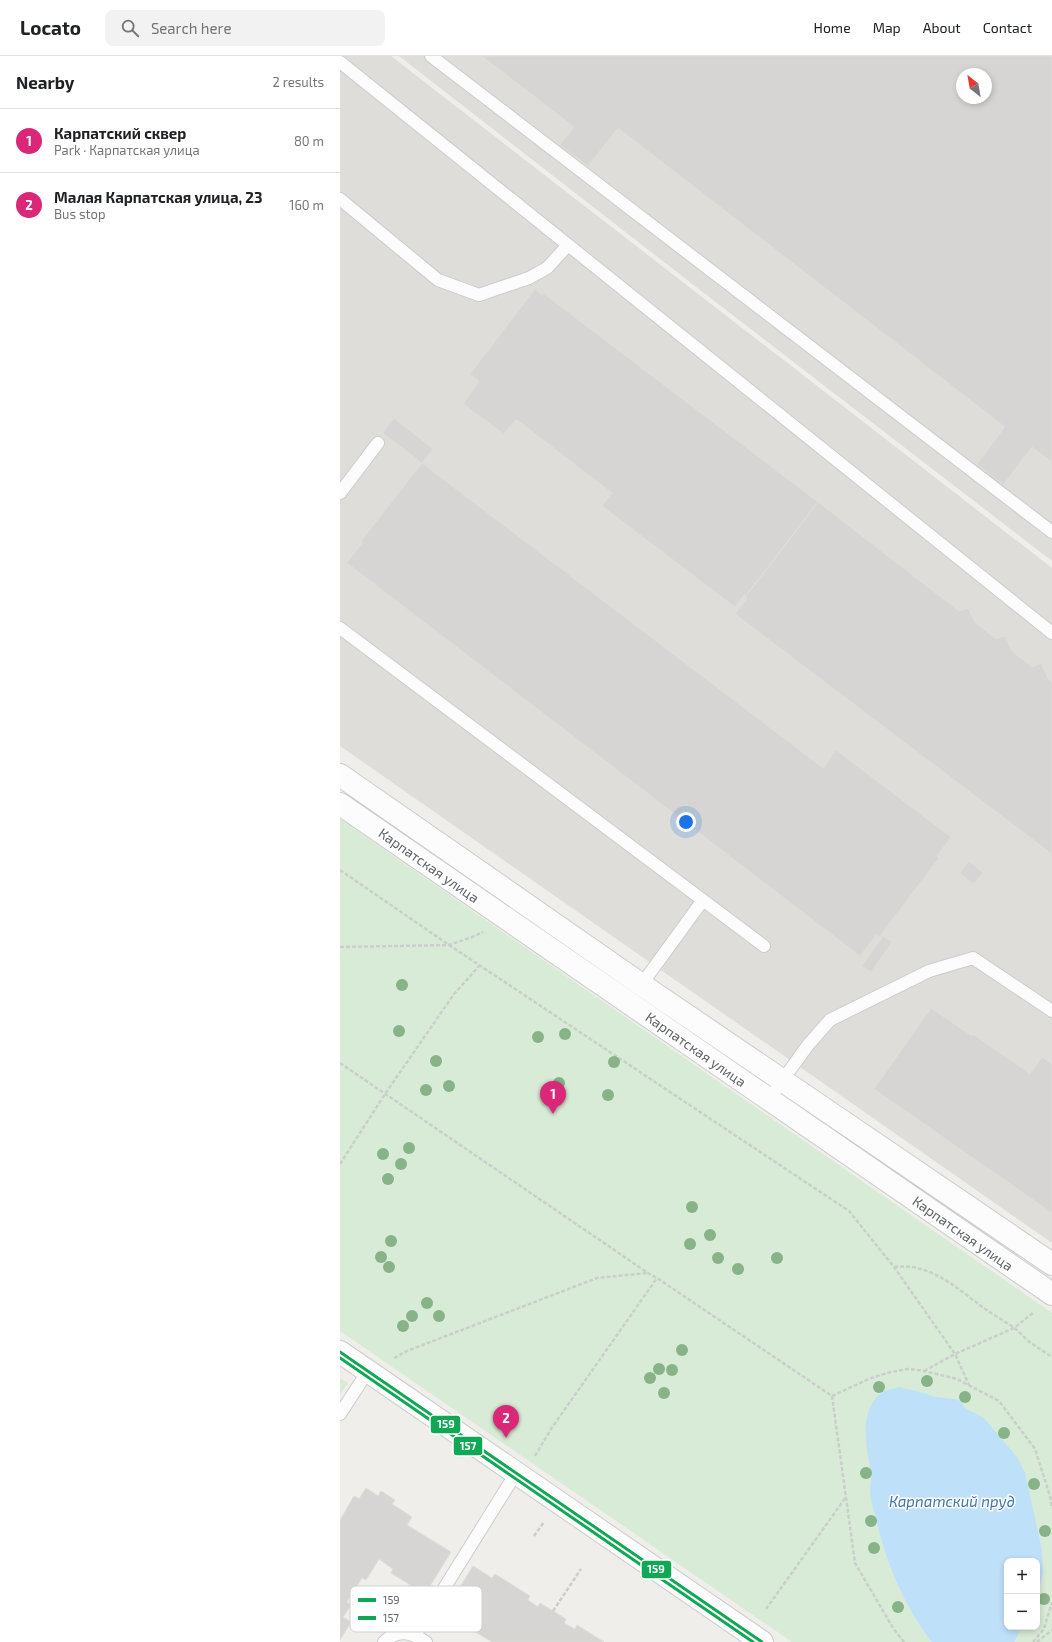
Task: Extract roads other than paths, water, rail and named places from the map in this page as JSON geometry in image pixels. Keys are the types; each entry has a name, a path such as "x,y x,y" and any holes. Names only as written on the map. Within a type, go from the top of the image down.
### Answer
{"street":[{"name":"Карпатская улица","path":"340,775 642,985 1052,1264"},
{"name":"Карпатская улица","path":"340,804 1052,1294"},
{"path":"340,1352 762,1642"}],"lane":[{"path":"431,56 1052,532"},
{"path":"340,62 1052,633"},
{"path":"340,199 438,280 478,295 529,278 547,268 568,245"},
{"path":"340,493 378,443"},
{"path":"340,628 764,946"},
{"path":"629,1003 703,900"},
{"path":"769,1099 808,1044 830,1020 929,971 973,958 1052,1011"},
{"path":"340,1414 368,1371"},
{"path":"445,1586 516,1473"},
{"path":"384,1642 399,1633 415,1634 426,1642"}],"water":[{"name":"Карпатский пруд","path":"899,1387 935,1397 960,1401 965,1408 984,1418 1017,1457 1025,1473 1042,1550 1043,1573 1040,1585 1040,1558 1004,1558 1004,1630 1020,1630 1014,1642 932,1642 913,1614 897,1583 885,1551 870,1498 871,1476 866,1443 866,1422 868,1412 872,1403 879,1395 888,1390"}],"place":[{"name":"Карпатский сквер","path":"553,1114"},
{"name":"Малая Карпатская улица, 23","path":"506,1438"}]}
